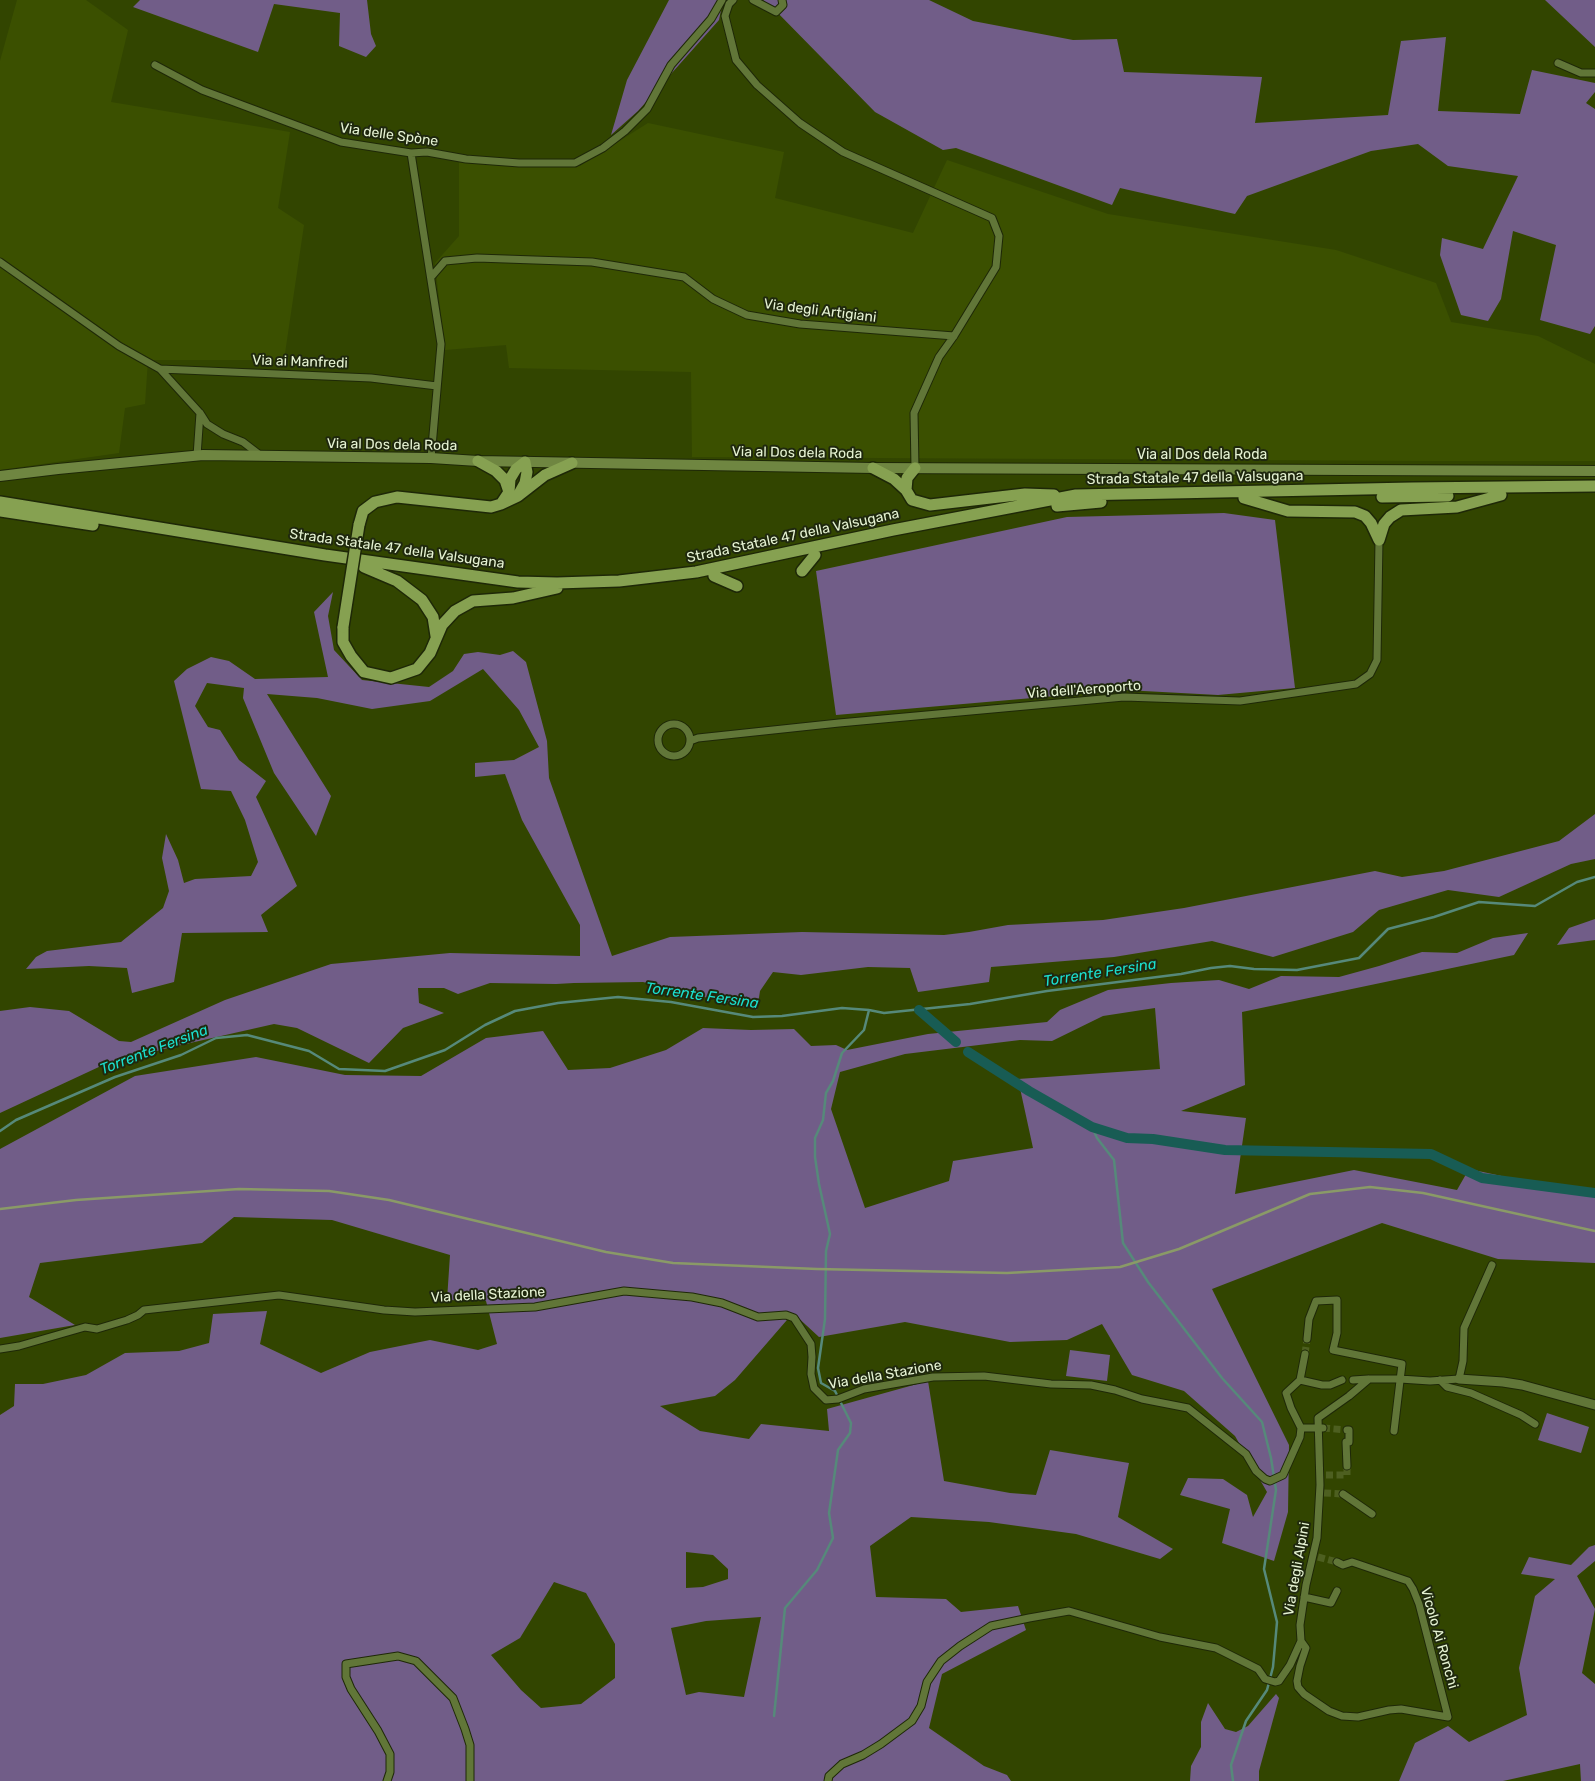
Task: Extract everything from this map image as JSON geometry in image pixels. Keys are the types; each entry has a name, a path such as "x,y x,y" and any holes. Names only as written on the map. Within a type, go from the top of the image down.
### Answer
{"highway":[{"path":"478,461 496,470 505,480 513,494"},
{"path":"513,494 510,479 516,469 525,462"},
{"path":"557,588 513,598 473,601 454,610 442,625 430,653 417,669 391,678 364,672 351,656 344,642 343,627 359,525 363,511 375,502 398,497 491,507 501,504 513,494 572,463"},
{"path":"873,468 894,480 906,490 912,500 930,505 1025,494 1076,495"},
{"path":"906,490 907,478 915,468"},
{"name":"Strada Statale 47 della Valsugana","path":"0,502 326,555 518,582 557,583 619,581 696,572 893,530 1076,495 1595,486"},
{"name":"Strada Statale 47 della Valsugana","path":"0,510 364,567 444,578 557,588 618,587 714,576 1031,509 1076,504 1133,500 1595,494"},
{"path":"1380,540 1384,524 1390,517 1401,510 1457,507 1501,495"},
{"path":"1244,498 1288,511 1355,512 1365,516 1380,540"},
{"path":"802,571 815,555"},
{"path":"364,567 397,581 422,600 432,617 436,636"},
{"path":"714,576 737,586"}],"main road":[{"name":"Via al Dos dela Roda","path":"0,476 58,468 196,456 431,458 478,461 873,468 1595,471"}],"street":[{"name":"Via delle Spòne","path":"155,65 202,90 341,142 411,153 427,152 466,159 519,163 575,163 603,148 625,131 647,108 671,65 711,19 722,0"},
{"path":"733,0 729,4 725,16 736,60 757,86 800,123 843,152 992,218 999,236 996,267 954,336 939,356 914,412 915,468"},
{"path":"753,0 776,12 783,5 782,0"},
{"path":"1558,64 1581,73 1595,73"},
{"path":"411,153 432,276 441,344 431,458"},
{"name":"Via degli Artigiani","path":"432,276 445,261 477,258 592,262 684,277 714,299 747,314 800,324 954,336"},
{"name":"Via ai Manfredi","path":"0,262 119,346 160,369 200,413 207,424 223,434 243,442 261,456"},
{"name":"Via ai Manfredi","path":"160,369 371,378 437,386"},
{"path":"196,456 200,413"},
{"name":"Via dell'Aeroporto","path":"690,741 698,738 840,723 1124,697 1240,701 1356,684 1370,674 1377,660 1380,540"},
{"path":"672,724 683,727 687,731 690,741 687,750 673,757 660,749 658,739 662,729 672,724"},
{"path":"1460,1379 1463,1361 1464,1328 1492,1265"},
{"name":"Via della Stazione","path":"0,1349 19,1346 84,1327 97,1329 138,1316 144,1310 279,1295 384,1310 415,1312 535,1307 624,1292 692,1297 722,1303 758,1317 786,1315 794,1318 810,1344 814,1388 826,1400 838,1399 864,1389 933,1377 984,1376 1051,1384 1091,1385 1115,1390 1142,1399 1188,1408 1246,1454 1256,1471 1270,1481 1283,1475 1300,1437 1301,1428"},
{"path":"1307,1339 1309,1319 1316,1301 1337,1300 1337,1333 1333,1350 1402,1364 1394,1431"},
{"path":"1305,1354 1300,1380 1286,1393 1301,1428 1320,1428 1318,1418 1350,1396 1369,1379"},
{"path":"1353,1380 1400,1379 1430,1381 1460,1379 1503,1382 1522,1385 1595,1405"},
{"path":"1300,1380 1322,1385 1330,1385 1342,1380"},
{"path":"1440,1380 1447,1387 1471,1393 1521,1415 1535,1424"},
{"name":"Via degli Alpini","path":"828,1781 829,1776 842,1764 863,1755 881,1744 912,1721 921,1706 927,1682 941,1661 991,1626 1070,1611 1160,1637 1216,1648 1258,1668 1265,1679 1275,1682 1279,1681 1290,1665 1301,1640 1300,1625 1304,1597 1315,1557 1323,1475 1320,1428"},
{"path":"1347,1430 1349,1430 1349,1442 1346,1442 1347,1466"},
{"path":"1343,1494 1372,1514"},
{"name":"Vicolo Ai Ronchi","path":"1337,1562 1343,1565 1352,1562 1408,1581 1419,1604 1448,1717"},
{"path":"1304,1597 1331,1602 1338,1591"},
{"name":"Via degli Alpini","path":"1301,1640 1306,1648 1298,1673 1298,1687 1304,1694 1328,1711 1342,1716 1358,1717 1401,1709 1448,1717"},
{"path":"387,1781 390,1772 390,1754 378,1731 351,1689 346,1677 346,1664 398,1656 416,1661 453,1698 466,1729 470,1745 470,1781"}],"shaded area":[{"path":"17,0 86,0 128,30 111,102 290,132 278,208 304,225 284,360 148,360 145,404 125,408 119,453 0,470 0,61"},
{"path":"140,0 367,0 371,34 376,46 366,57 339,46 340,13 274,4 258,52 133,7"},
{"path":"669,0 723,0 719,20 638,111 611,135 627,80"},
{"path":"763,0 929,0 973,21 1073,40 1117,39 1124,72 1262,77 1255,123 1388,115 1401,41 1446,37 1438,111 1520,114 1532,70 1595,83 1595,92 1586,103 1595,109 1595,326 1590,334 1540,320 1556,245 1513,231 1501,299 1488,321 1461,315 1440,255 1442,238 1483,249 1518,176 1448,166 1418,144 1371,151 1247,196 1235,214 1120,188 1112,205 956,148 943,150 875,112"},
{"path":"1545,0 1595,0 1595,47"},
{"path":"648,123 784,152 775,198 913,233 947,160 1108,214 1336,250 1436,283 1451,322 1538,336 1595,364 1595,461 692,457 691,372 509,368 506,345 445,350 435,263 459,236 459,155 580,166"},
{"path":"1224,513 1275,520 1295,688 1218,695 1125,690 836,715 816,571 1067,517"},
{"path":"333,592 328,616 334,650 362,680 429,687 453,671 464,654 478,652 500,655 513,651 526,662 547,741 549,778 612,956 670,937 802,932 944,935 1008,925 1103,920 1184,908 1375,871 1402,877 1444,871 1559,841 1595,814 1595,859 1571,864 1499,897 1448,890 1379,910 1353,932 1273,957 1212,941 1114,957 991,967 989,982 918,992 910,968 868,967 801,975 773,972 760,991 757,1010 643,982 490,983 458,994 444,988 418,988 419,1003 444,1013 403,1028 369,1063 297,1028 274,1024 168,1048 101,1066 0,1113 0,1011 30,1007 69,1011 119,1041 131,1042 225,1000 331,964 450,953 580,956 580,925 522,820 505,774 475,777 475,763 514,760 539,747 519,710 483,669 430,701 372,709 317,698 267,694 331,796 316,836 274,773 243,698 244,688 207,683 195,706 208,727 220,730 239,760 266,781 256,797 297,886 261,915 268,932 182,933 174,982 132,993 127,968 89,966 26,969 36,957 47,951 121,942 163,908 169,891 162,858 166,834 178,860 184,883 195,879 251,876 258,862 245,820 231,791 201,789 174,681 187,669 211,657 229,661 255,679 328,677 314,612"},
{"path":"1595,919 1595,940 1557,945 1569,928"},
{"path":"1528,933 1514,955 1242,1012 1245,1085 1181,1111 1246,1118 1235,1194 1354,1170 1457,1190 1469,1169 1595,1196 1595,1263 1498,1259 1382,1223 1212,1289 1289,1445 1288,1512 1274,1561 1222,1543 1230,1509 1180,1495 1188,1478 1223,1479 1247,1495 1253,1517 1267,1492 1235,1436 1184,1391 1132,1375 1102,1324 1067,1340 1010,1342 905,1322 819,1337 793,1313 735,1380 715,1396 660,1406 700,1431 749,1439 761,1424 829,1431 827,1409 928,1381 944,1481 1010,1493 1036,1495 1050,1450 1129,1463 1118,1517 1173,1549 1160,1559 1076,1534 989,1522 911,1517 870,1546 876,1597 946,1599 961,1612 1018,1606 1026,1630 942,1674 929,1728 984,1766 1007,1775 1011,1781 0,1781 0,1415 14,1406 15,1384 43,1384 86,1375 125,1353 179,1351 209,1343 213,1314 267,1311 260,1344 321,1373 370,1352 430,1340 478,1350 497,1344 486,1301 447,1300 450,1255 332,1220 234,1217 202,1243 40,1263 29,1297 75,1325 0,1338 0,1149 135,1076 256,1057 345,1075 421,1076 486,1038 543,1031 568,1070 610,1068 666,1050 703,1028 794,1029 811,1046 836,1045 847,1050 928,1034 1047,1022 1060,1010 1108,990 1219,980 1249,989 1281,976 1339,977 1422,952 1457,953 1493,938","holes":["1155,1008 1160,1069 1018,1079 1033,1148 953,1161 949,1181 865,1208 831,1109 840,1072 905,1054 1020,1040 1052,1041 1103,1016","686,1552 713,1555 728,1569 728,1579 703,1587 686,1588","554,1582 586,1593 615,1644 615,1678 581,1704 541,1708 521,1690 491,1655 520,1638","761,1617 744,1697 699,1692 686,1695 671,1628 706,1621"]},
{"path":"1070,1350 1110,1355 1107,1381 1066,1376"},
{"path":"1547,1413 1589,1427 1581,1453 1538,1440"},
{"path":"1595,1545 1595,1561 1577,1576 1595,1609 1582,1673 1595,1684 1595,1781 1581,1781 1580,1764 1503,1781 1399,1781 1415,1743 1448,1726 1469,1742 1527,1715 1519,1668 1535,1596 1555,1579 1521,1574 1529,1557 1571,1565 1589,1547"},
{"path":"1276,1694 1279,1698 1259,1771 1259,1781 1190,1781 1191,1766 1201,1747 1201,1722 1208,1703 1225,1729 1236,1732 1248,1726"}],"waterway":[{"name":"Torrente Fersina","path":"0,1131 16,1120 115,1077 181,1055 216,1038 247,1035 309,1051 339,1069 385,1071 445,1050 485,1025 515,1011 558,1003 618,997 671,1002 753,1017 782,1016 842,1008 884,1013 970,1004 1047,991 1230,966 1254,969 1297,970 1359,958 1388,929 1434,917 1479,902 1535,906 1577,882 1595,877"},
{"path":"774,1716 785,1608 817,1570 833,1538 829,1513 838,1450 850,1433 851,1423 835,1391 821,1383 818,1368 825,1319 826,1251 830,1234 819,1184 815,1157 815,1138 823,1120 826,1093 833,1081 842,1053 864,1030 869,1010"},
{"path":"919,1010 956,1042"},
{"path":"968,1052 1029,1091 1092,1127 1127,1138 1153,1139 1225,1150 1431,1154 1482,1178 1595,1193"},
{"path":"1092,1127 1097,1138 1114,1160 1123,1243 1148,1282 1222,1378 1262,1422 1271,1458 1276,1490 1264,1569 1277,1622 1273,1667 1267,1690 1246,1721 1231,1765 1233,1781"}],"tunnel":[{"path":"1305,1354 1307,1339"},
{"path":"1323,1428 1347,1430"},
{"path":"1326,1475 1347,1475 1347,1466"},
{"path":"1324,1493 1343,1494"},
{"path":"1318,1557 1337,1562"}],"railway":[{"path":"0,1209 76,1200 239,1189 329,1191 389,1200 606,1252 673,1263 817,1269 1007,1273 1120,1267 1179,1249 1310,1194 1370,1187 1423,1193 1595,1231"}]}
